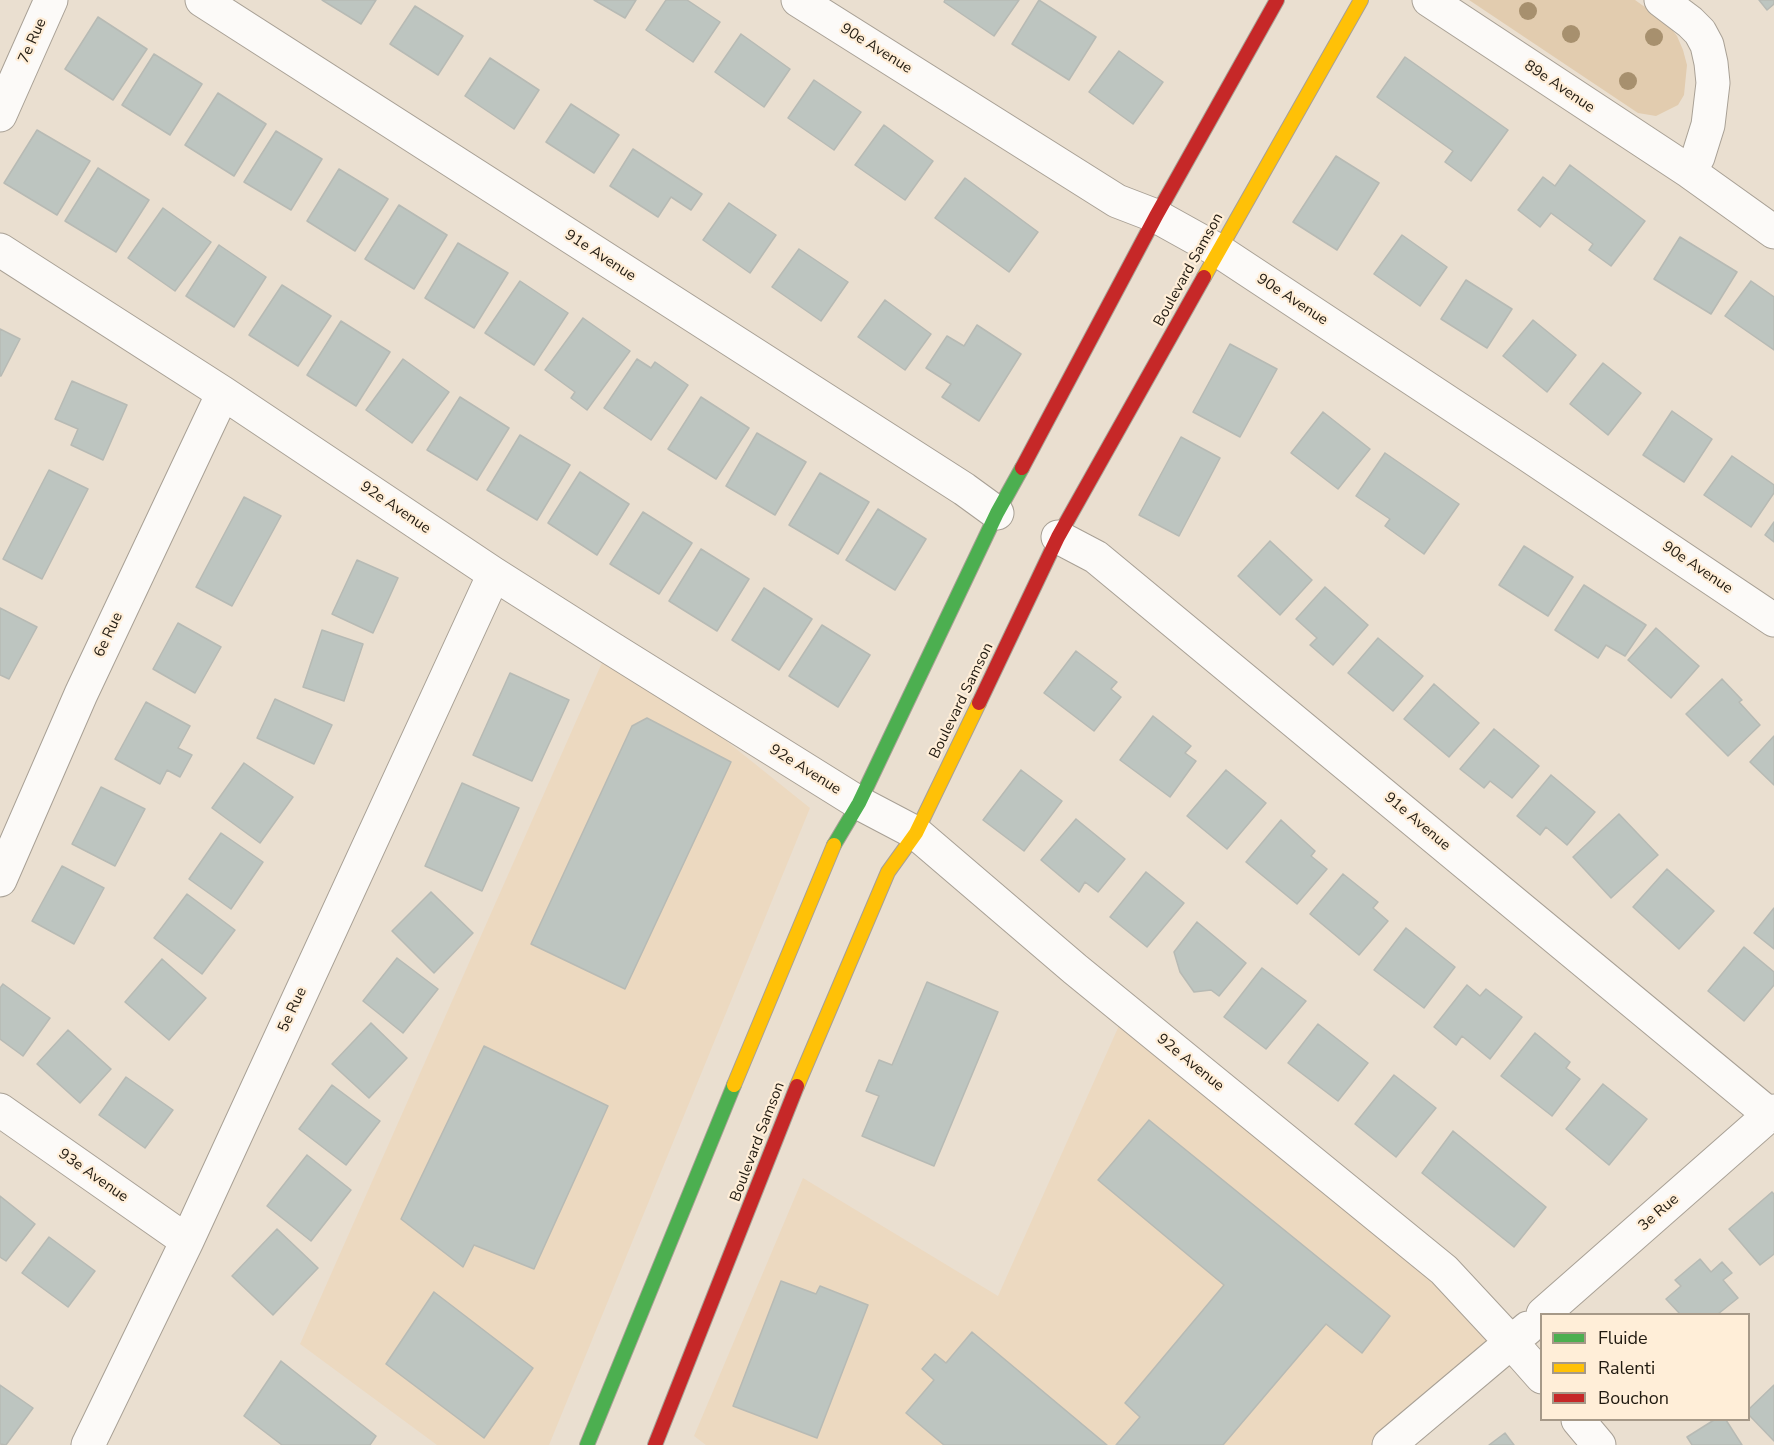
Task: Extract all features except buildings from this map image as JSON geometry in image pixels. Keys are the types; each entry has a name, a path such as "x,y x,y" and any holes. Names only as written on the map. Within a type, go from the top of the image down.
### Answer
{"street":[{"name":"7e Rue","path":"0,115 51,0"},
{"name":"91e Avenue","path":"202,0 964,489 997,513"},
{"name":"90e Avenue","path":"798,0 1117,201 1156,216 1219,251 1774,620"},
{"path":"587,1445 837,837 859,803 997,513 1054,411 1156,216 1277,0"},
{"name":"Boulevard Samson","path":"655,1445 797,1086 888,872 916,832 1058,537 1361,0"},
{"name":"89e Avenue","path":"1429,0 1690,172 1774,232"},
{"path":"1661,0 1700,32 1707,45 1711,63 1713,83 1708,125 1698,157 1690,172"},
{"name":"92e Avenue","path":"0,250 223,393 494,574 859,803 916,832 1075,969 1444,1270 1540,1375"},
{"name":"6e Rue","path":"0,879 81,694 223,393"},
{"name":"91e Avenue","path":"1058,537 1096,557 1772,1113"},
{"name":"5e Rue","path":"88,1445 187,1241 494,574"},
{"name":"93e Avenue","path":"0,1110 187,1241"},
{"name":"3e Rue","path":"1544,1313 1772,1113"},
{"name":"3e Rue","path":"1389,1445 1540,1317"},
{"path":"1580,1421 1599,1445"}],"shaded area":[{"path":"1469,0 1635,0 1666,22 1677,36 1687,65 1684,95 1678,105 1656,116 1638,113"},
{"path":"609,647 810,808 549,1445 437,1445 300,1344"},
{"path":"1126,1010 1511,1342 1389,1445 706,1445 694,1436 803,1178 998,1296"}],"traffic: fast":[{"path":"834,845 859,803 997,513 1022,468"},
{"path":"587,1445 734,1085"}],"traffic: slow":[{"path":"1204,277 1361,0"},
{"path":"797,1086 888,872 916,833 979,703"},
{"path":"734,1085 834,845"}],"traffic: jam":[{"path":"1022,468 1156,216 1277,0"},
{"path":"979,703 1058,537 1204,277"},
{"path":"655,1445 797,1086"}]}
